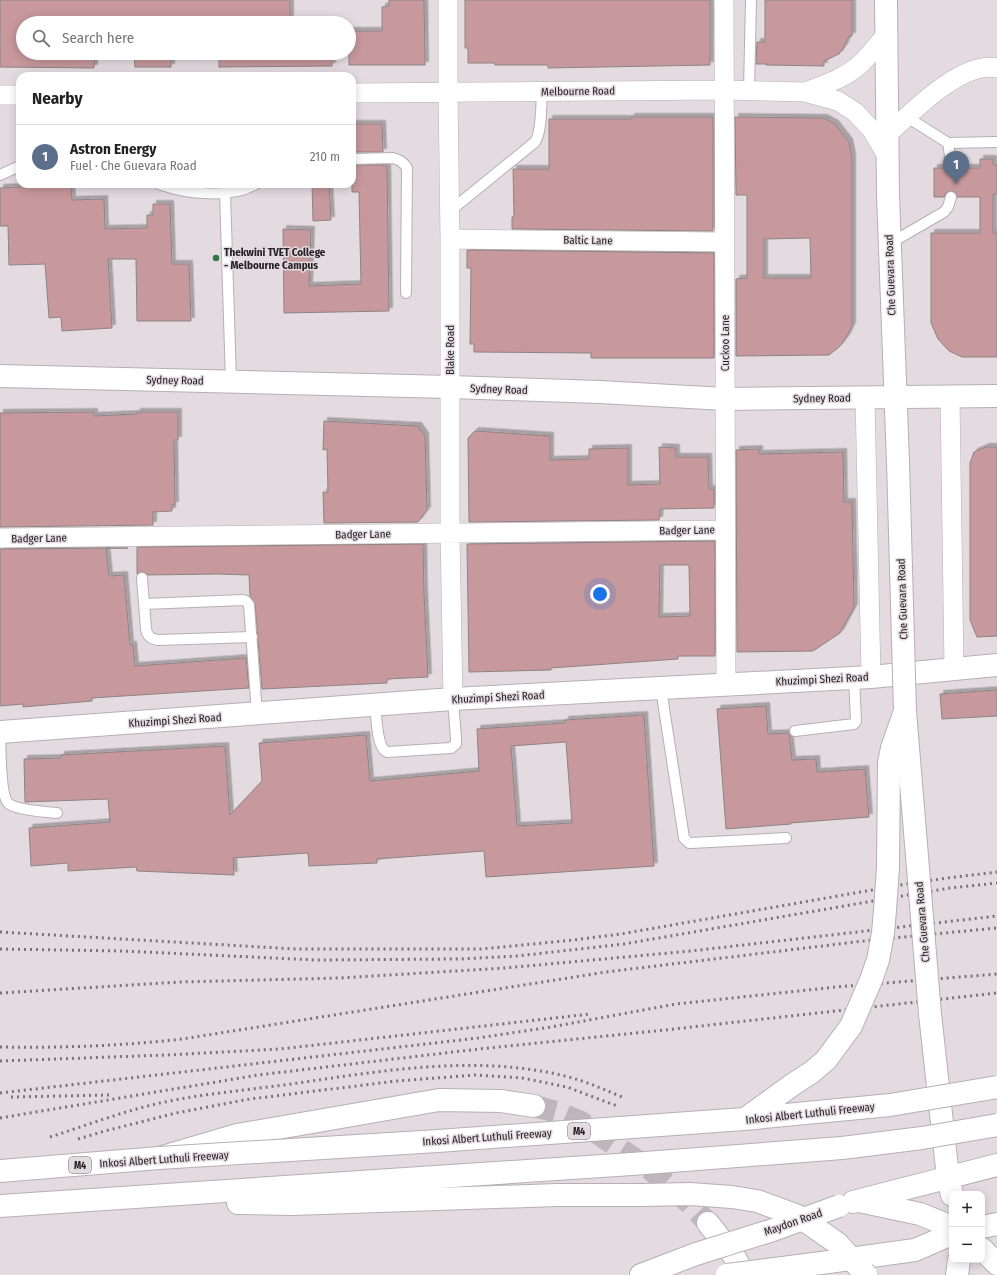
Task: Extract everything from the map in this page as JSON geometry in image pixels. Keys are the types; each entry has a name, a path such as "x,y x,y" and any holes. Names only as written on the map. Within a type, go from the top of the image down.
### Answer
{"main road":[{"name":"Che Guevara Road","path":"886,0 885,36 889,244 898,462 905,711 930,1014 950,1186"},
{"name":"Sydney Road","path":"0,376 450,387 600,392 725,399 997,396"},
{"name":"Khuzimpi Shezi Road","path":"0,732 375,706 453,699 862,677 997,665"},
{"path":"744,1119 792,1084 812,1072 826,1060 851,1026 871,980 878,960 883,933 885,910 888,868 889,763 892,748 905,711"},
{"name":"Inkosi Albert Luthuli Freeway","path":"0,1171 160,1158 744,1119 890,1105 997,1087"},
{"path":"160,1158 237,1135 439,1100 501,1101 534,1106"},
{"path":"0,1206 632,1164 842,1148 922,1138 997,1125"},
{"name":"Maydon Road","path":"641,1275 696,1254 849,1204 950,1186 997,1165"},
{"path":"97,1200 293,1204 557,1195 690,1194 732,1197 757,1201 798,1216 837,1243 868,1269"},
{"path":"849,1204 920,1214 949,1226"},
{"path":"708,1223 734,1256 744,1275"},
{"path":"985,1226 997,1224"},
{"path":"727,1275 829,1262 868,1269 949,1235"},
{"path":"985,1252 997,1264"},
{"path":"958,1275 959,1263"}],"street":[{"name":"Blake Road","path":"448,0 450,211 450,533 453,699"},
{"name":"Cuckoo Lane","path":"724,0 726,685"},
{"name":"Melbourne Road","path":"805,92 828,83 859,66 885,36"},
{"path":"887,135 939,89 971,70 997,68"},
{"name":"Melbourne Road","path":"356,93 725,90 805,92 838,101 855,112 872,130 887,156"},
{"path":"0,95 16,95"},
{"name":"Baltic Lane","path":"450,239 725,242"},
{"path":"862,677 866,397"},
{"path":"950,397 954,669"},
{"name":"Badger Lane","path":"0,538 726,530"}],"lane":[{"path":"749,90 752,0"},
{"path":"450,211 535,142 538,138 539,131 542,92"},
{"path":"907,117 948,142 997,142"},
{"path":"948,142 952,168"},
{"path":"356,159 398,159 408,168 406,293"},
{"path":"0,175 16,168"},
{"path":"174,188 225,194 246,188"},
{"path":"225,194 231,381"},
{"path":"889,244 944,212 948,207 951,197"},
{"path":"142,578 146,633 152,639 252,638"},
{"path":"144,604 246,601 249,605 257,714"},
{"path":"795,731 854,724 856,721 862,677"},
{"path":"661,689 684,838 691,843 786,838"},
{"path":"375,706 380,745 384,751 451,748 456,744 453,699"},
{"path":"0,740 2,784 5,800 8,804 16,808 57,813"}],"building":[{"path":"0,0 290,0 290,16 16,16 16,60 95,60 94,68 0,67"},
{"path":"389,0 424,0 425,65 349,65 349,60 356,60 356,31 382,31 382,7 389,6"},
{"path":"465,0 710,0 710,65 548,68 548,65 495,65 495,63 468,63 468,48 465,48"},
{"path":"765,0 852,0 852,36 849,36 839,54 824,61 824,66 756,64 757,42 765,42"},
{"path":"134,60 171,60 171,67 135,67"},
{"path":"219,60 332,60 332,66 219,67"},
{"path":"631,117 713,117 713,231 512,229 512,217 514,217 513,169 549,169 549,119 631,119"},
{"path":"735,117 824,118 835,124 849,142 852,157 852,326 846,338 839,347 829,355 736,356 736,279 747,278 747,195 736,195","holes":["810,238 811,278 764,278 764,239"]},
{"path":"356,124 382,124 383,152 356,152"},
{"path":"980,159 993,159 993,165 997,165 997,194 993,194 993,233 997,233 997,357 962,357 949,351 938,339 931,323 931,233 980,233 980,197 957,197 955,192 950,191 946,193 944,197 934,197 934,168 945,168 947,172 953,174 956,173 958,168 980,168"},
{"path":"356,165 387,166 389,311 284,313 283,229 311,230 309,286 361,284 359,192 352,192 352,188 356,188"},
{"path":"0,188 71,188 72,200 104,199 105,229 147,228 147,215 153,215 153,204 170,204 172,264 189,264 191,321 137,321 136,259 108,259 112,328 62,331 61,317 49,318 45,264 9,265 8,226 0,226"},
{"path":"312,188 329,188 331,220 313,221"},
{"path":"467,250 714,253 714,358 591,358 591,353 474,352 474,344 470,344 471,268 467,268"},
{"path":"94,412 94,416 137,414 137,412 178,412 178,440 174,440 175,505 172,505 172,511 153,512 153,525 0,527 0,413"},
{"path":"324,421 418,426 425,436 427,510 418,522 324,523 323,492 328,492 327,449 323,450"},
{"path":"475,431 550,436 550,460 589,459 589,449 628,448 628,485 660,484 659,447 676,448 676,457 708,457 709,489 714,489 714,508 660,509 659,520 469,522 468,438"},
{"path":"986,447 997,447 997,636 977,637 970,620 970,463 974,452"},
{"path":"759,449 759,454 843,452 844,502 852,502 854,607 840,633 813,651 737,652 736,450"},
{"path":"715,541 715,656 678,656 678,659 551,668 551,670 469,672 467,544","holes":["660,565 689,565 690,616 659,617"]},
{"path":"423,544 428,677 387,679 387,683 262,689 255,605 250,596 249,575 148,575 142,572 137,574 137,547"},
{"path":"106,548 109,576 124,575 130,645 133,645 135,666 246,658 249,688 92,698 92,701 23,707 23,704 0,706 0,549"},
{"path":"997,690 997,716 942,719 940,694"},
{"path":"766,706 768,734 789,733 792,760 816,759 817,772 865,769 869,817 726,829 717,709"},
{"path":"644,715 654,866 486,877 484,851 377,859 377,863 309,866 308,853 233,858 234,875 137,871 136,867 68,871 68,863 31,866 29,828 110,822 108,799 25,802 24,759 61,758 61,755 225,746 230,815 262,781 259,743 366,735 370,781 479,771 477,729 565,723 565,720","holes":["566,742 572,823 517,826 511,746"]}],"tunnel":[{"path":"534,1106 557,1112 581,1122 651,1170 689,1203 708,1223"}],"railway":[{"path":"0,932 296,949 481,949 621,934 912,883 997,872"},
{"path":"0,949 123,951 316,960 460,959 517,956 624,944 950,888 997,883"},
{"path":"0,993 180,982 340,978 505,968 691,951 997,916"},
{"path":"0,1047 91,1046 182,1039 606,972 872,940 997,928"},
{"path":"0,1093 478,1038 551,1027 676,1004 836,987 997,974"},
{"path":"0,1118 258,1075 479,1049 997,993"},
{"path":"0,1061 280,1049 590,1014"},
{"path":"50,1137 136,1109 181,1099 359,1074 428,1067 462,1065 531,1069 572,1078 594,1085 622,1097"},
{"path":"78,1139 176,1113 250,1099 397,1081 475,1075 522,1078 567,1087 617,1106"},
{"path":"11,1097 109,1095"}],"place":[{"name":"Astron Energy","path":"956,184"},
{"name":"Thekwini TVET College - Melbourne Campus","path":"216,258"}]}
